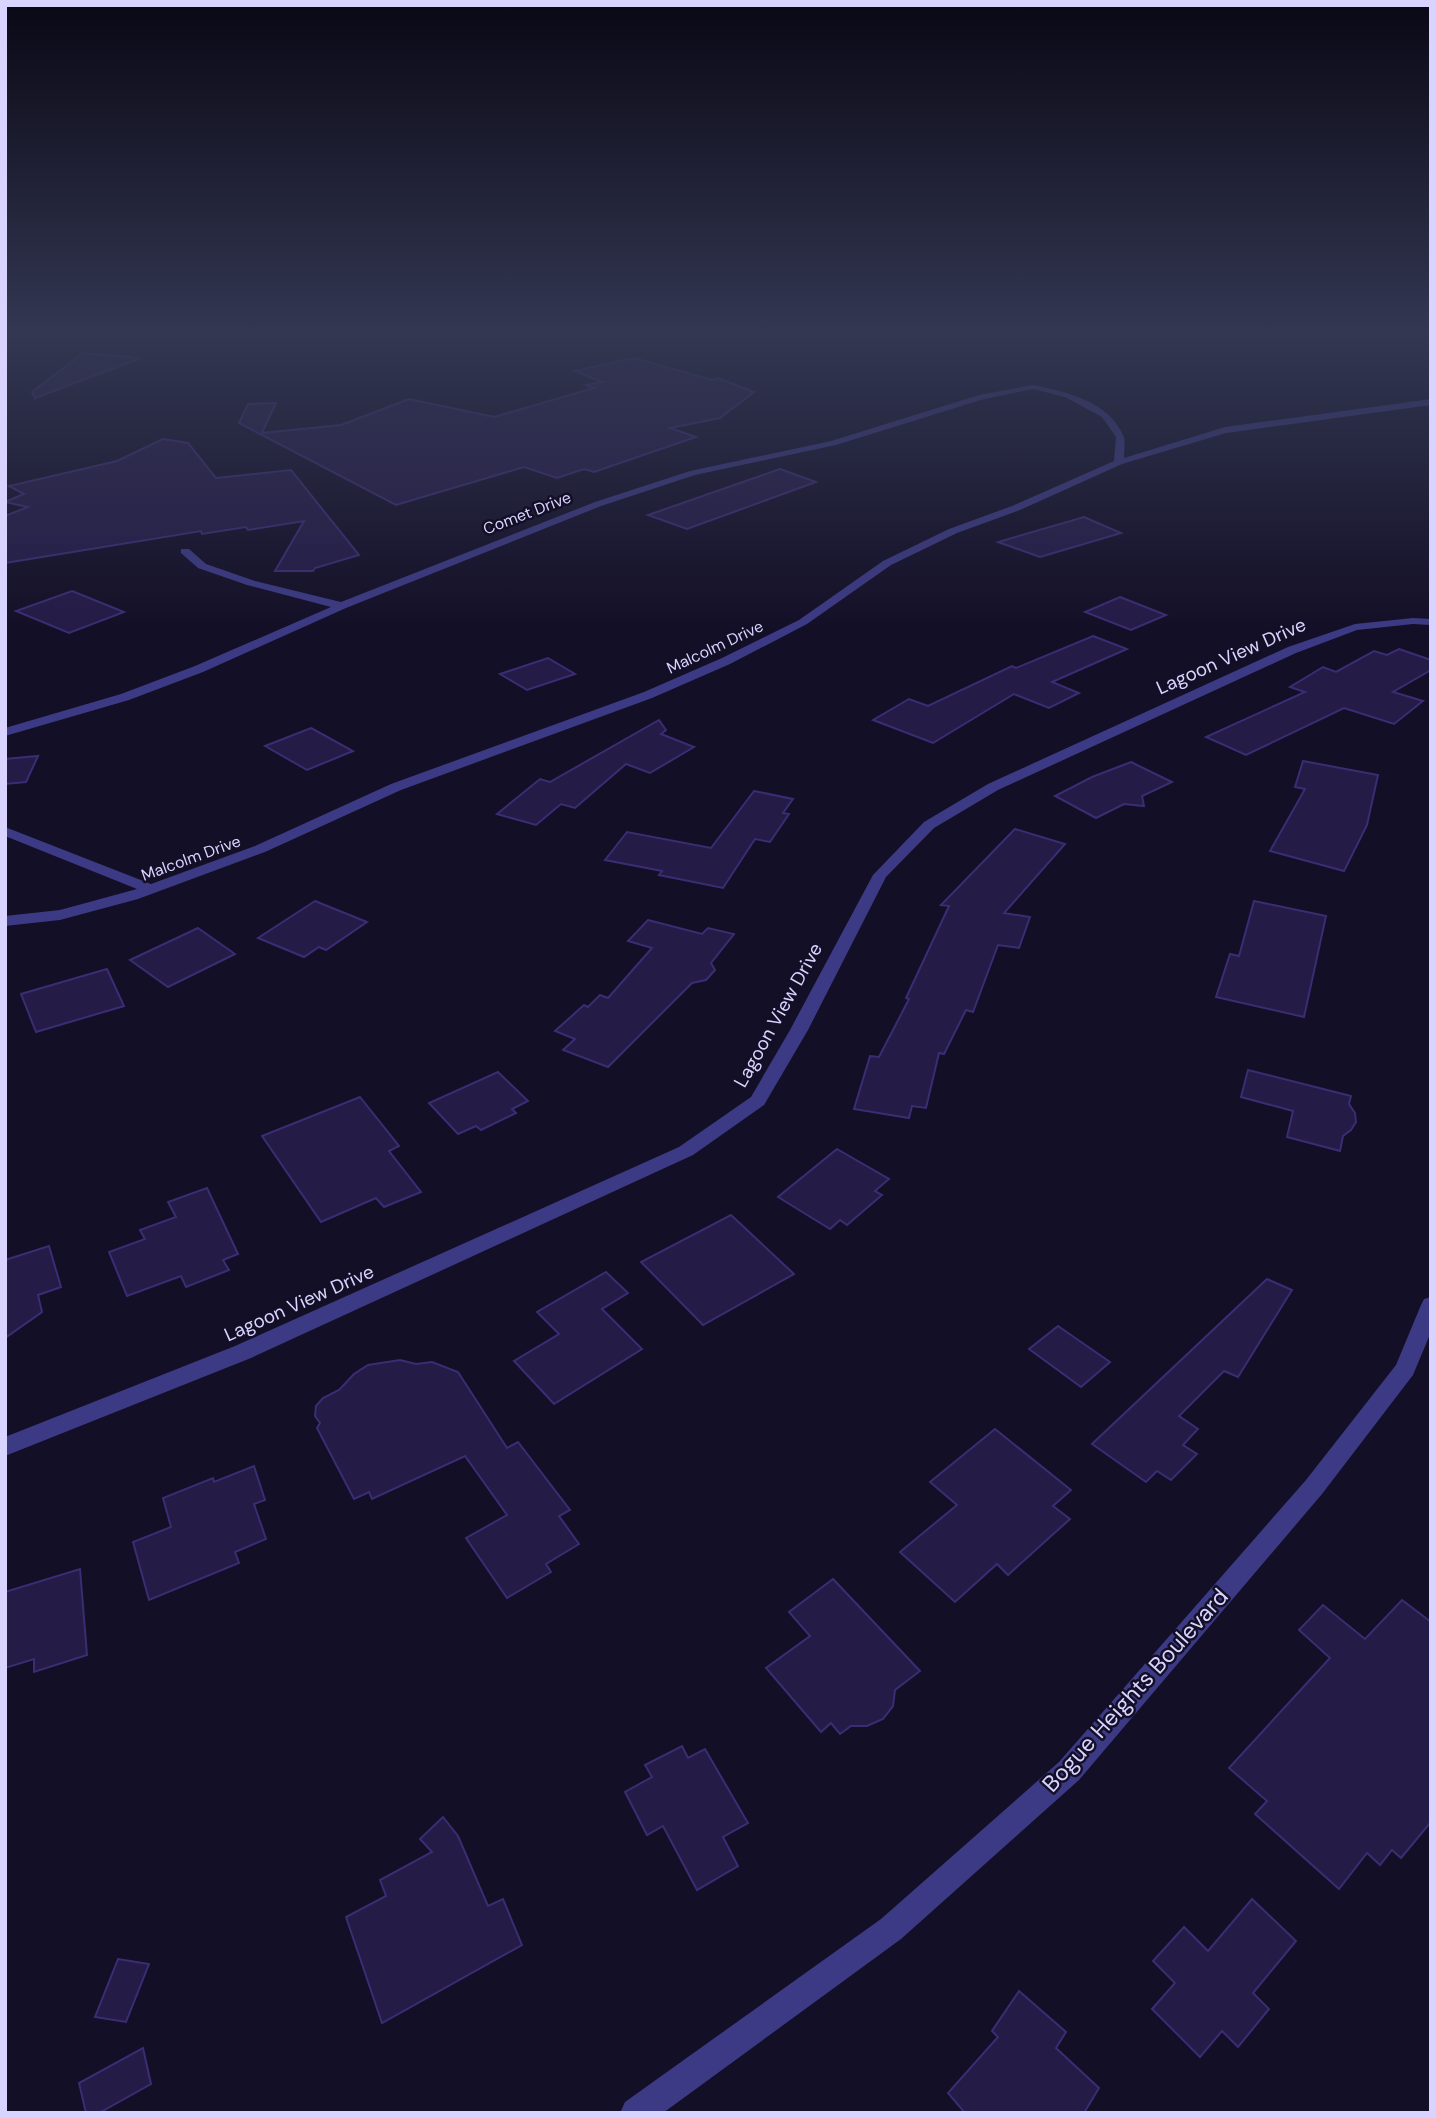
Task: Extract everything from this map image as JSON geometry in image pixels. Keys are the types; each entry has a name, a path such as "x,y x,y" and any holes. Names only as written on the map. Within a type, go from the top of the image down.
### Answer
{"street":[{"name":"Comet Drive","path":"5,732 125,698 199,669 342,606 586,509 693,473 833,443 869,432"},
{"name":"Comet Drive","path":"1116,432 1120,437 1119,462"},
{"name":"Malcolm Drive","path":"5,921 60,915 133,896 260,849 396,786 648,695 726,661 803,622 887,563 953,531 1016,508 1119,462 1219,432"},
{"path":"185,551 202,566 251,583 342,606"},
{"name":"Lagoon View Drive","path":"5,1447 243,1352 686,1151 758,1101 799,1030 880,875 929,825 993,787 1292,650 1355,627 1413,621 1431,622"},
{"path":"5,831 149,889"},
{"name":"Bogue Heights Boulevard","path":"636,2113 891,1929 1069,1771 1314,1487 1405,1369 1431,1306"}],"building":[{"path":"256,432 681,432 696,437 594,472 584,469 557,478 524,467 396,505"},
{"path":"163,439 188,443 216,478 291,470 359,555 315,568 313,571 275,571 304,521 248,530 246,527 202,534 201,531 5,563 5,516 28,507 5,502 24,494 9,486 117,461"},
{"path":"780,469 816,482 687,529 648,515"},
{"path":"1084,517 1121,533 1040,557 998,542"},
{"path":"72,591 124,612 69,633 16,611"},
{"path":"1120,597 1166,615 1131,630 1085,612"},
{"path":"1093,636 1127,649 1052,682 1079,693 1049,708 1014,694 933,743 873,720 909,699 928,706 1012,666 1016,668"},
{"path":"1399,649 1431,660 1431,670 1393,692 1423,701 1394,724 1344,708 1246,755 1206,737 1305,692 1290,687 1323,667 1336,672 1374,651 1387,655"},
{"path":"548,658 575,674 527,690 500,674"},
{"path":"659,720 666,730 661,734 694,747 650,773 626,764 575,808 561,804 536,825 497,814 540,779 550,782"},
{"path":"311,728 353,751 307,770 265,746"},
{"path":"38,756 26,782 5,784 5,759"},
{"path":"1303,761 1378,775 1367,825 1344,871 1270,851 1305,789 1295,787"},
{"path":"1131,762 1172,782 1142,796 1144,806 1124,804 1096,818 1055,796 1092,777"},
{"path":"754,791 793,799 783,813 789,814 770,842 755,839 723,888 659,875 662,871 605,860 627,832 711,848"},
{"path":"1015,829 1065,844 1004,913 1030,917 1019,948 998,945 973,1012 966,1010 944,1054 939,1053 926,1108 912,1106 909,1118 854,1109 870,1056 879,1057 909,999 906,998 949,906 941,905"},
{"path":"315,901 367,922 326,950 319,947 304,957 258,938"},
{"path":"1254,901 1326,916 1304,1017 1216,997 1230,954 1239,956"},
{"path":"648,920 702,934 708,928 734,934 711,963 715,970 706,980 692,983 608,1067 563,1050 575,1039 555,1031 584,1005 588,1007 600,995 608,998 652,948 628,941"},
{"path":"198,928 235,954 168,987 130,960"},
{"path":"107,969 124,1006 36,1032 21,994"},
{"path":"1248,1070 1351,1096 1349,1104 1355,1113 1356,1122 1343,1136 1340,1151 1287,1137 1293,1111 1241,1097"},
{"path":"498,1072 528,1101 512,1109 516,1113 481,1130 476,1126 458,1134 429,1103"},
{"path":"360,1097 399,1146 389,1151 421,1192 384,1207 376,1198 321,1222 262,1136"},
{"path":"837,1149 889,1179 875,1191 882,1195 847,1225 840,1220 830,1229 778,1197"},
{"path":"207,1188 238,1254 223,1260 229,1270 186,1287 181,1276 127,1296 109,1252 145,1239 140,1230 176,1217 168,1202"},
{"path":"731,1215 794,1274 703,1325 641,1262"},
{"path":"49,1246 61,1287 38,1295 42,1312 5,1338 5,1260"},
{"path":"606,1272 628,1293 602,1309 642,1349 554,1404 514,1361 559,1334 537,1312"},
{"path":"1267,1279 1292,1290 1238,1377 1224,1371 1179,1416 1198,1429 1183,1445 1197,1454 1171,1480 1157,1471 1146,1482 1092,1444"},
{"path":"1058,1326 1110,1362 1081,1387 1029,1349"},
{"path":"400,1360 416,1364 432,1362 458,1372 507,1448 518,1442 570,1510 559,1516 579,1544 546,1564 551,1572 507,1598 466,1538 507,1515 465,1456 372,1499 369,1492 354,1499 317,1428 320,1423 315,1416 316,1406 323,1398 339,1390 354,1374 368,1365"},
{"path":"995,1429 1071,1490 1053,1506 1070,1519 1008,1575 997,1564 955,1602 900,1552 957,1505 930,1482"},
{"path":"254,1466 265,1500 254,1504 266,1539 235,1552 239,1563 149,1600 133,1542 171,1527 163,1498 213,1478 214,1482"},
{"path":"80,1569 87,1655 34,1672 34,1659 5,1668 5,1592"},
{"path":"833,1579 920,1671 895,1690 893,1706 883,1719 867,1726 851,1726 840,1734 831,1723 821,1732 766,1668 810,1636 789,1612"},
{"path":"1402,1600 1431,1622 1431,1822 1401,1858 1392,1850 1380,1865 1367,1853 1339,1889 1255,1814 1267,1801 1229,1768 1330,1658 1299,1630 1323,1605 1365,1639"},
{"path":"682,1746 688,1758 705,1749 748,1823 723,1837 738,1866 697,1890 663,1826 647,1835 625,1792 652,1777 645,1765"},
{"path":"443,1817 458,1836 488,1906 503,1899 522,1945 382,2023 346,1917 386,1896 380,1880 432,1852 420,1839"},
{"path":"1252,1899 1296,1941 1253,1993 1269,2009 1238,2047 1222,2031 1200,2057 1152,2009 1175,1983 1153,1961 1184,1927 1208,1951"},
{"path":"118,1959 149,1964 126,2022 95,2017"},
{"path":"1019,1991 1066,2032 1056,2048 1099,2088 1084,2113 965,2113 948,2093 998,2037 992,2031"},
{"path":"143,2048 151,2084 99,2113 86,2113 79,2083"}]}
